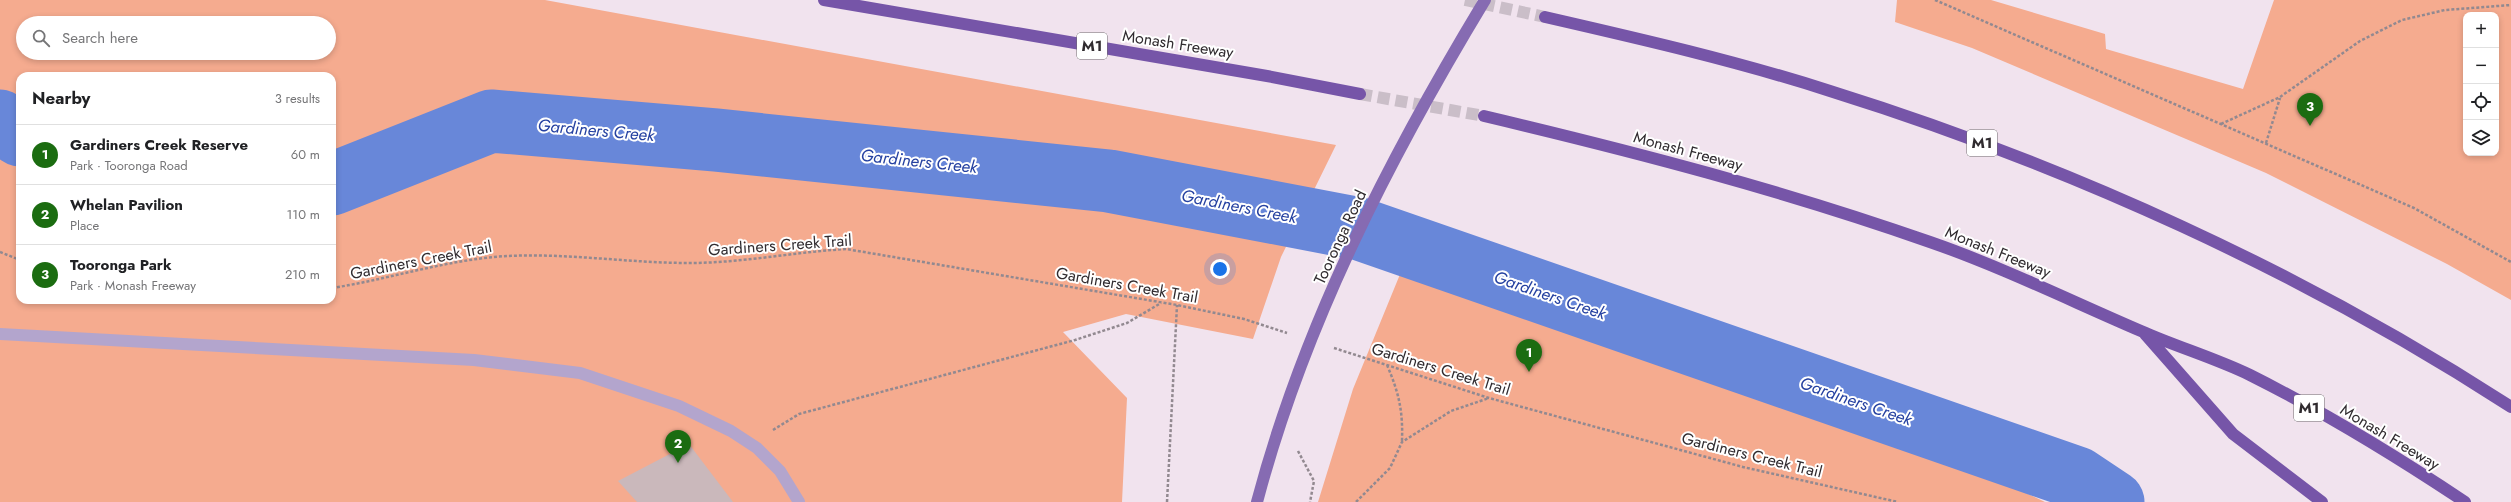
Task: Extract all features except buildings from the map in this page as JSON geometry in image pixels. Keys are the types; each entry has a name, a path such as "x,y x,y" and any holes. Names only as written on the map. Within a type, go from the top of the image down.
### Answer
{"highway":[{"name":"Monash Freeway","path":"824,0 1267,76 1360,94"},
{"name":"M1","path":"1545,17 1660,44 1830,90 1979,142 2072,179 2183,228 2288,280 2393,335 2511,407"},
{"name":"Monash Freeway","path":"1484,116 1634,152 1791,195 1933,243 2042,287 2144,333 2248,374 2345,428 2466,502"},
{"path":"2144,333 2233,434 2322,502"}],"main road":[{"name":"Tooronga Road","path":"1257,502 1282,415 1334,288 1402,143 1485,0"}],"lane":[{"path":"0,334 474,360 580,373 679,406 732,431 751,444 780,470 799,502"}],"path":[{"path":"1935,0 2414,208 2511,262"},
{"path":"2221,124 2280,97 2360,41 2402,20 2445,10 2511,5"},
{"path":"2266,143 2280,97"},
{"name":"Gardiners Creek Trail","path":"336,287 462,261 508,256 690,263 746,261 810,251 846,249 1177,305 1244,319 1290,334"},
{"path":"0,252 16,258"},
{"path":"751,444 799,414 1075,340 1127,322 1161,303"},
{"path":"1167,502 1177,305"},
{"name":"Gardiners Creek Trail","path":"1327,346 1489,398 1743,467 1898,502"},
{"path":"1356,502 1390,468 1402,442 1403,416 1399,393 1387,365"},
{"path":"1402,442 1451,411 1489,398"},
{"path":"1310,502 1314,481 1311,472"}],"shaded area":[{"path":"0,0 545,0 1336,145 1281,257 1253,339 1126,314 1063,332 1127,398 1122,502 0,502"},
{"path":"1897,0 1991,0 2105,34 2106,49 2243,89 2274,0 2511,0 2511,300 2447,264 2266,173 1972,48 1895,22"},
{"path":"1403,267 1852,426 2024,492 2045,502 1318,502 1353,389"}],"waterway":[{"name":"Gardiners Creek","path":"0,121 16,132"},
{"name":"Gardiners Creek","path":"336,182 491,121 716,140 1109,181 1360,229 2077,478 2113,502"}],"tunnel":[{"path":"1465,0 1545,17"},
{"path":"1360,94 1484,116"}],"place":[{"name":"Tooronga Park","path":"2310,126"},
{"name":"Gardiners Creek Reserve","path":"1529,372"},
{"name":"Whelan Pavilion","path":"678,463"}]}
